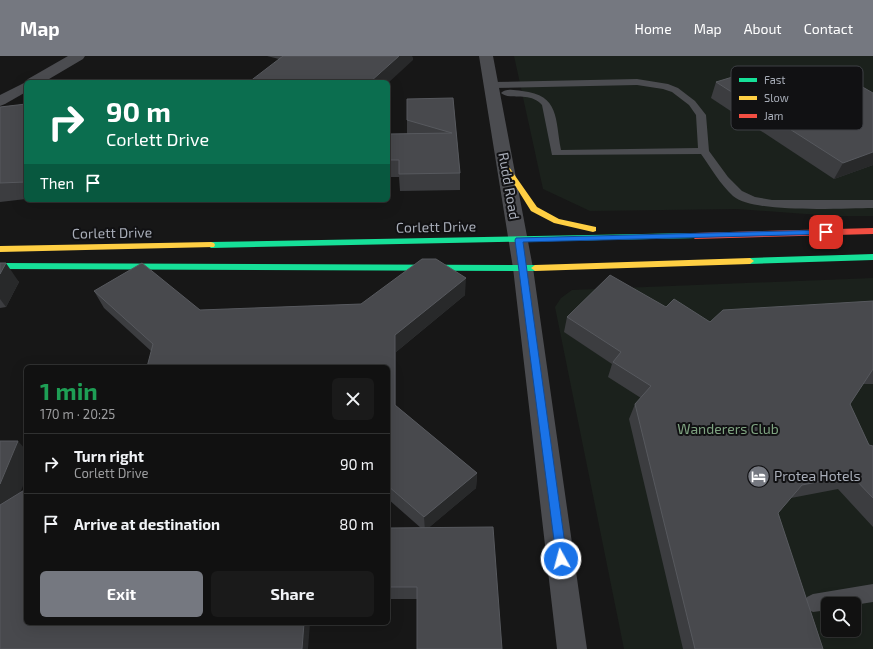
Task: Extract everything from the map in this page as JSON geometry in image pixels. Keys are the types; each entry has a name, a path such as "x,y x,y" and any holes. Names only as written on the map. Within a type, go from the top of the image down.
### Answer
{"main road":[{"path":"506,168 534,209 557,222 610,232 656,237"},
{"name":"Corlett Drive","path":"0,249 519,240 873,231"},
{"path":"0,266 523,268 873,257"}],"street":[{"path":"36,80 78,56"},
{"name":"Rudd Road","path":"486,56 519,240 572,649"},
{"path":"0,101 24,87"}],"lane":[{"path":"492,89 637,82 665,86 675,90 692,103 701,116 704,151 724,179 738,194 752,200 772,204 873,204"},
{"path":"492,89 525,94 545,102 547,105 556,153 704,151"},
{"path":"814,603 873,592"}],"green space":[{"path":"514,56 873,56 873,216 833,216 737,209 590,211 543,189"},
{"name":"Wanderers Club","path":"873,278 873,649 624,649 555,307 561,298 572,290"}],"building":[{"path":"283,56 399,56 372,80 252,80"},
{"path":"731,77 731,92 716,82"},
{"path":"863,87 873,93 873,152 843,163 791,130 863,130"},
{"path":"453,98 460,173 399,174 399,160 390,160 390,134 452,133 407,120 407,99"},
{"path":"24,104 24,182 0,183 0,107"},
{"path":"422,259 436,259 466,278 395,335 395,405 477,473 424,517 390,488 390,365 148,365 153,344 94,291 142,263 200,310 361,304"},
{"path":"0,263 6,263 0,274"},
{"name":"Wanderers Club","path":"610,275 666,307 674,299 710,322 723,310 873,301 873,369 850,404 869,445 873,446 873,498 851,475 802,485 778,513 823,649 695,649 635,404 651,386 613,362 621,352 567,317"},
{"path":"0,441 18,441 0,484"},
{"path":"24,490 24,625 304,625 302,649 0,649 0,505"},
{"path":"493,527 502,649 417,649 417,587 390,587 390,528"}],"traffic: fast":[{"path":"211,245 695,236"},
{"path":"750,261 873,257"},
{"path":"0,266 535,268"}],"traffic: slow":[{"path":"507,168 534,209 557,221 593,229"},
{"path":"0,249 211,245"},
{"path":"535,268 750,261"}],"traffic: jam":[{"path":"695,236 873,231"}],"place":[{"name":"Protea Hotels","path":"758,476"}],"route":[{"path":"561,559 519,240 826,232"}]}
